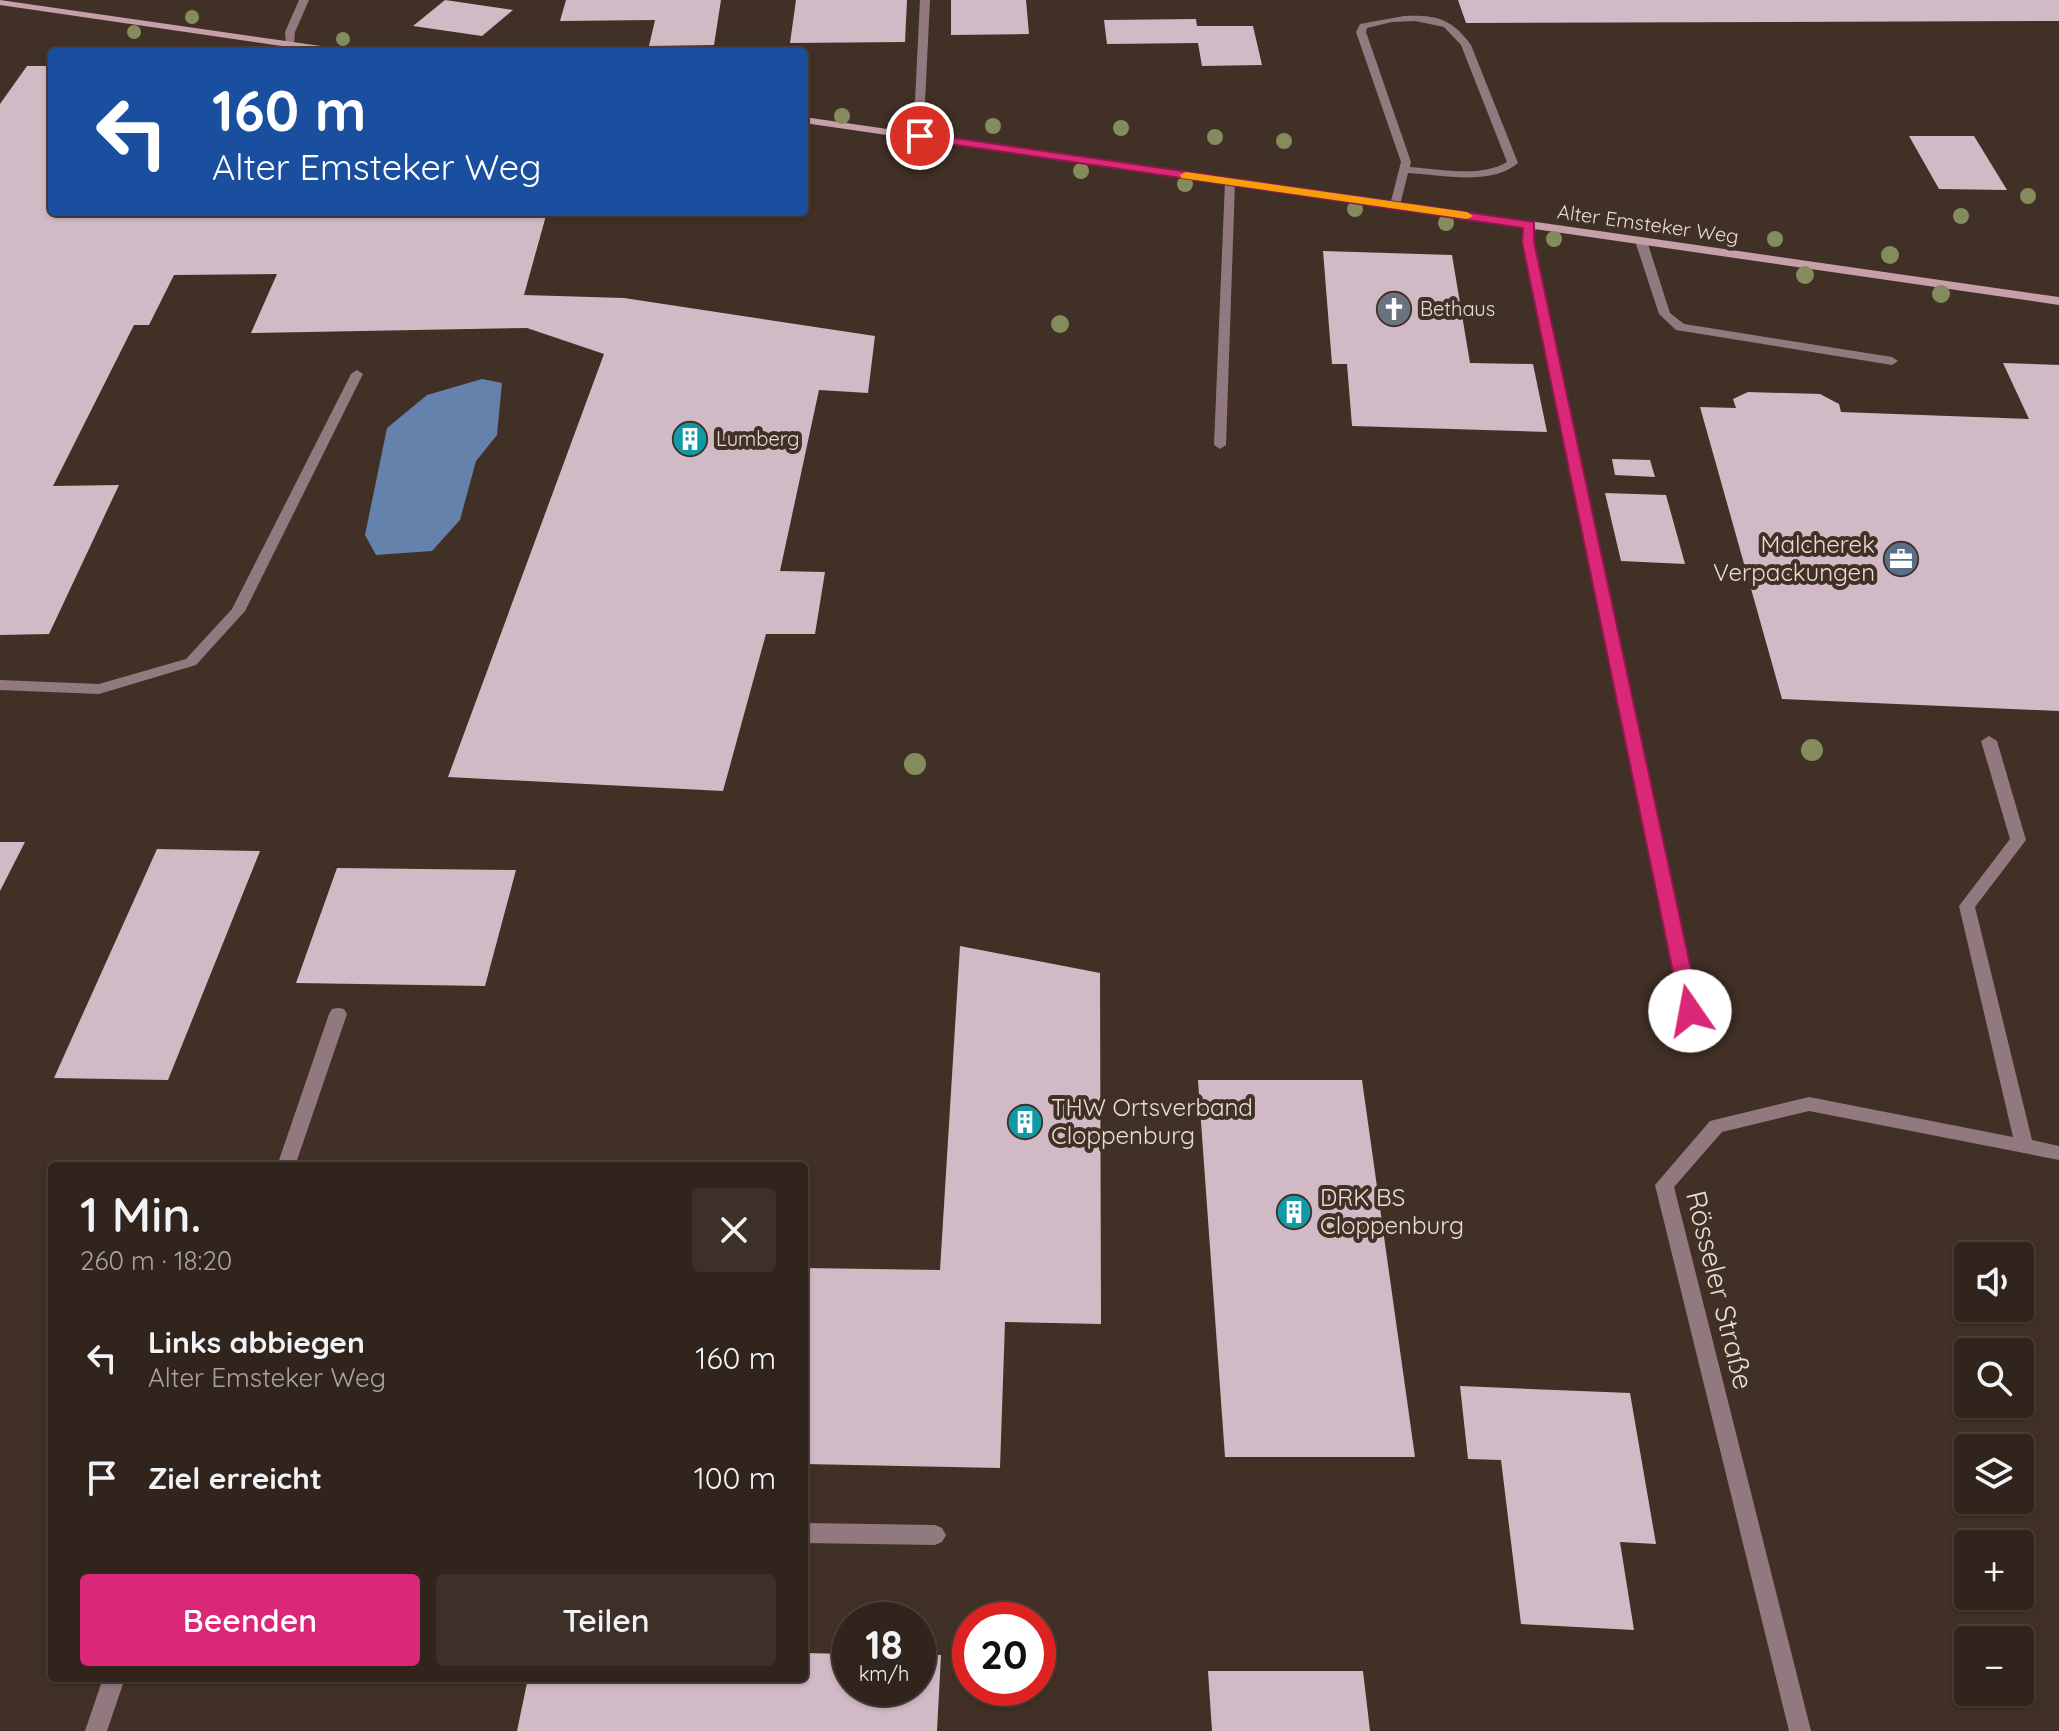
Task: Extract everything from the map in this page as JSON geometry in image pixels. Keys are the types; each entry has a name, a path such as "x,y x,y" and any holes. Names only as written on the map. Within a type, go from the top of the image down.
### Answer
{"street":[{"path":"0,2 316,48"},
{"name":"Alter Emsteker Weg","path":"808,121 2059,301"}],"lane":[{"path":"289,44 290,32 304,0"},
{"path":"890,132 920,102 925,0"},
{"path":"1395,205 1406,162 1361,32 1363,26 1383,20 1442,21 1453,28 1466,45 1513,163 1507,169 1477,172 1404,170"},
{"path":"1220,445 1230,182"},
{"path":"1530,225 1528,242 1690,1011"},
{"path":"1641,241 1665,314 1680,327 1892,361"},
{"path":"0,685 99,689 191,662 238,611 357,374"},
{"path":"1989,741 2018,840 1967,906 2024,1146"},
{"path":"287,1162 338,1014"},
{"name":"Rösseler Straße","path":"1800,1731 1664,1185 1716,1126 1809,1104 2059,1153"},
{"path":"808,1533 935,1535"},
{"path":"96,1731 113,1682"}],"water":[{"path":"482,379 502,383 497,435 476,461 460,520 432,551 376,555 365,535 387,428 427,395"}],"building":[{"path":"445,0 513,10 482,36 413,26"},
{"path":"566,0 721,0 714,45 649,46 655,20 560,21"},
{"path":"796,0 907,0 905,42 790,43"},
{"path":"951,0 1026,0 1029,34 951,35"},
{"path":"1458,0 2059,0 2059,21 1466,23"},
{"path":"1196,19 1197,26 1253,26 1262,65 1202,66 1198,43 1107,44 1104,20"},
{"name":"Lumberg","path":"27,66 48,66 48,216 546,216 524,295 624,298 875,336 868,393 819,390 780,571 825,572 815,634 766,634 723,791 448,777 604,354 527,328 251,333 277,274 174,275 149,325 134,325 53,486 119,485 49,634 0,635 0,104"},
{"path":"1909,136 1974,136 2007,190 1939,189"},
{"name":"Bethaus","path":"1323,251 1452,255 1470,363 1533,364 1547,432 1352,426 1347,364 1332,364"},
{"name":"Malcherek Verpackungen","path":"2003,363 2059,365 2059,711 1782,699 1700,407 1736,408 1733,399 1748,392 1820,394 1839,404 1841,412 2029,419"},
{"path":"1612,459 1650,460 1655,477 1615,475"},
{"path":"1605,493 1666,495 1685,564 1621,561"},
{"path":"0,842 25,842 0,891"},
{"path":"157,849 260,851 168,1080 54,1078"},
{"path":"337,868 516,870 485,986 296,983"},
{"path":"960,946 1100,973 1101,1324 1005,1322 1000,1468 808,1464 808,1268 940,1270"},
{"name":"DRK BS Cloppenburg","path":"1198,1080 1362,1080 1415,1457 1225,1457"},
{"path":"1460,1386 1630,1393 1656,1544 1620,1542 1634,1630 1521,1624 1501,1460 1468,1459"},
{"path":"808,1653 832,1654 832,1706 936,1706 936,1655 941,1655 937,1731 517,1731 527,1682 808,1682"},
{"path":"1208,1671 1363,1671 1370,1731 1212,1731"}],"slow traffic":[{"path":"1186,175 1467,216"}],"place":[{"name":"Bethaus","path":"1394,309"},
{"name":"Lumberg","path":"690,439"},
{"name":"Malcherek Verpackungen","path":"1901,559"},
{"name":"THW Ortsverband Cloppenburg","path":"1025,1122"},
{"name":"DRK BS Cloppenburg","path":"1294,1212"}],"route":[{"path":"920,136 1530,225 1528,242 1690,1011"}]}
